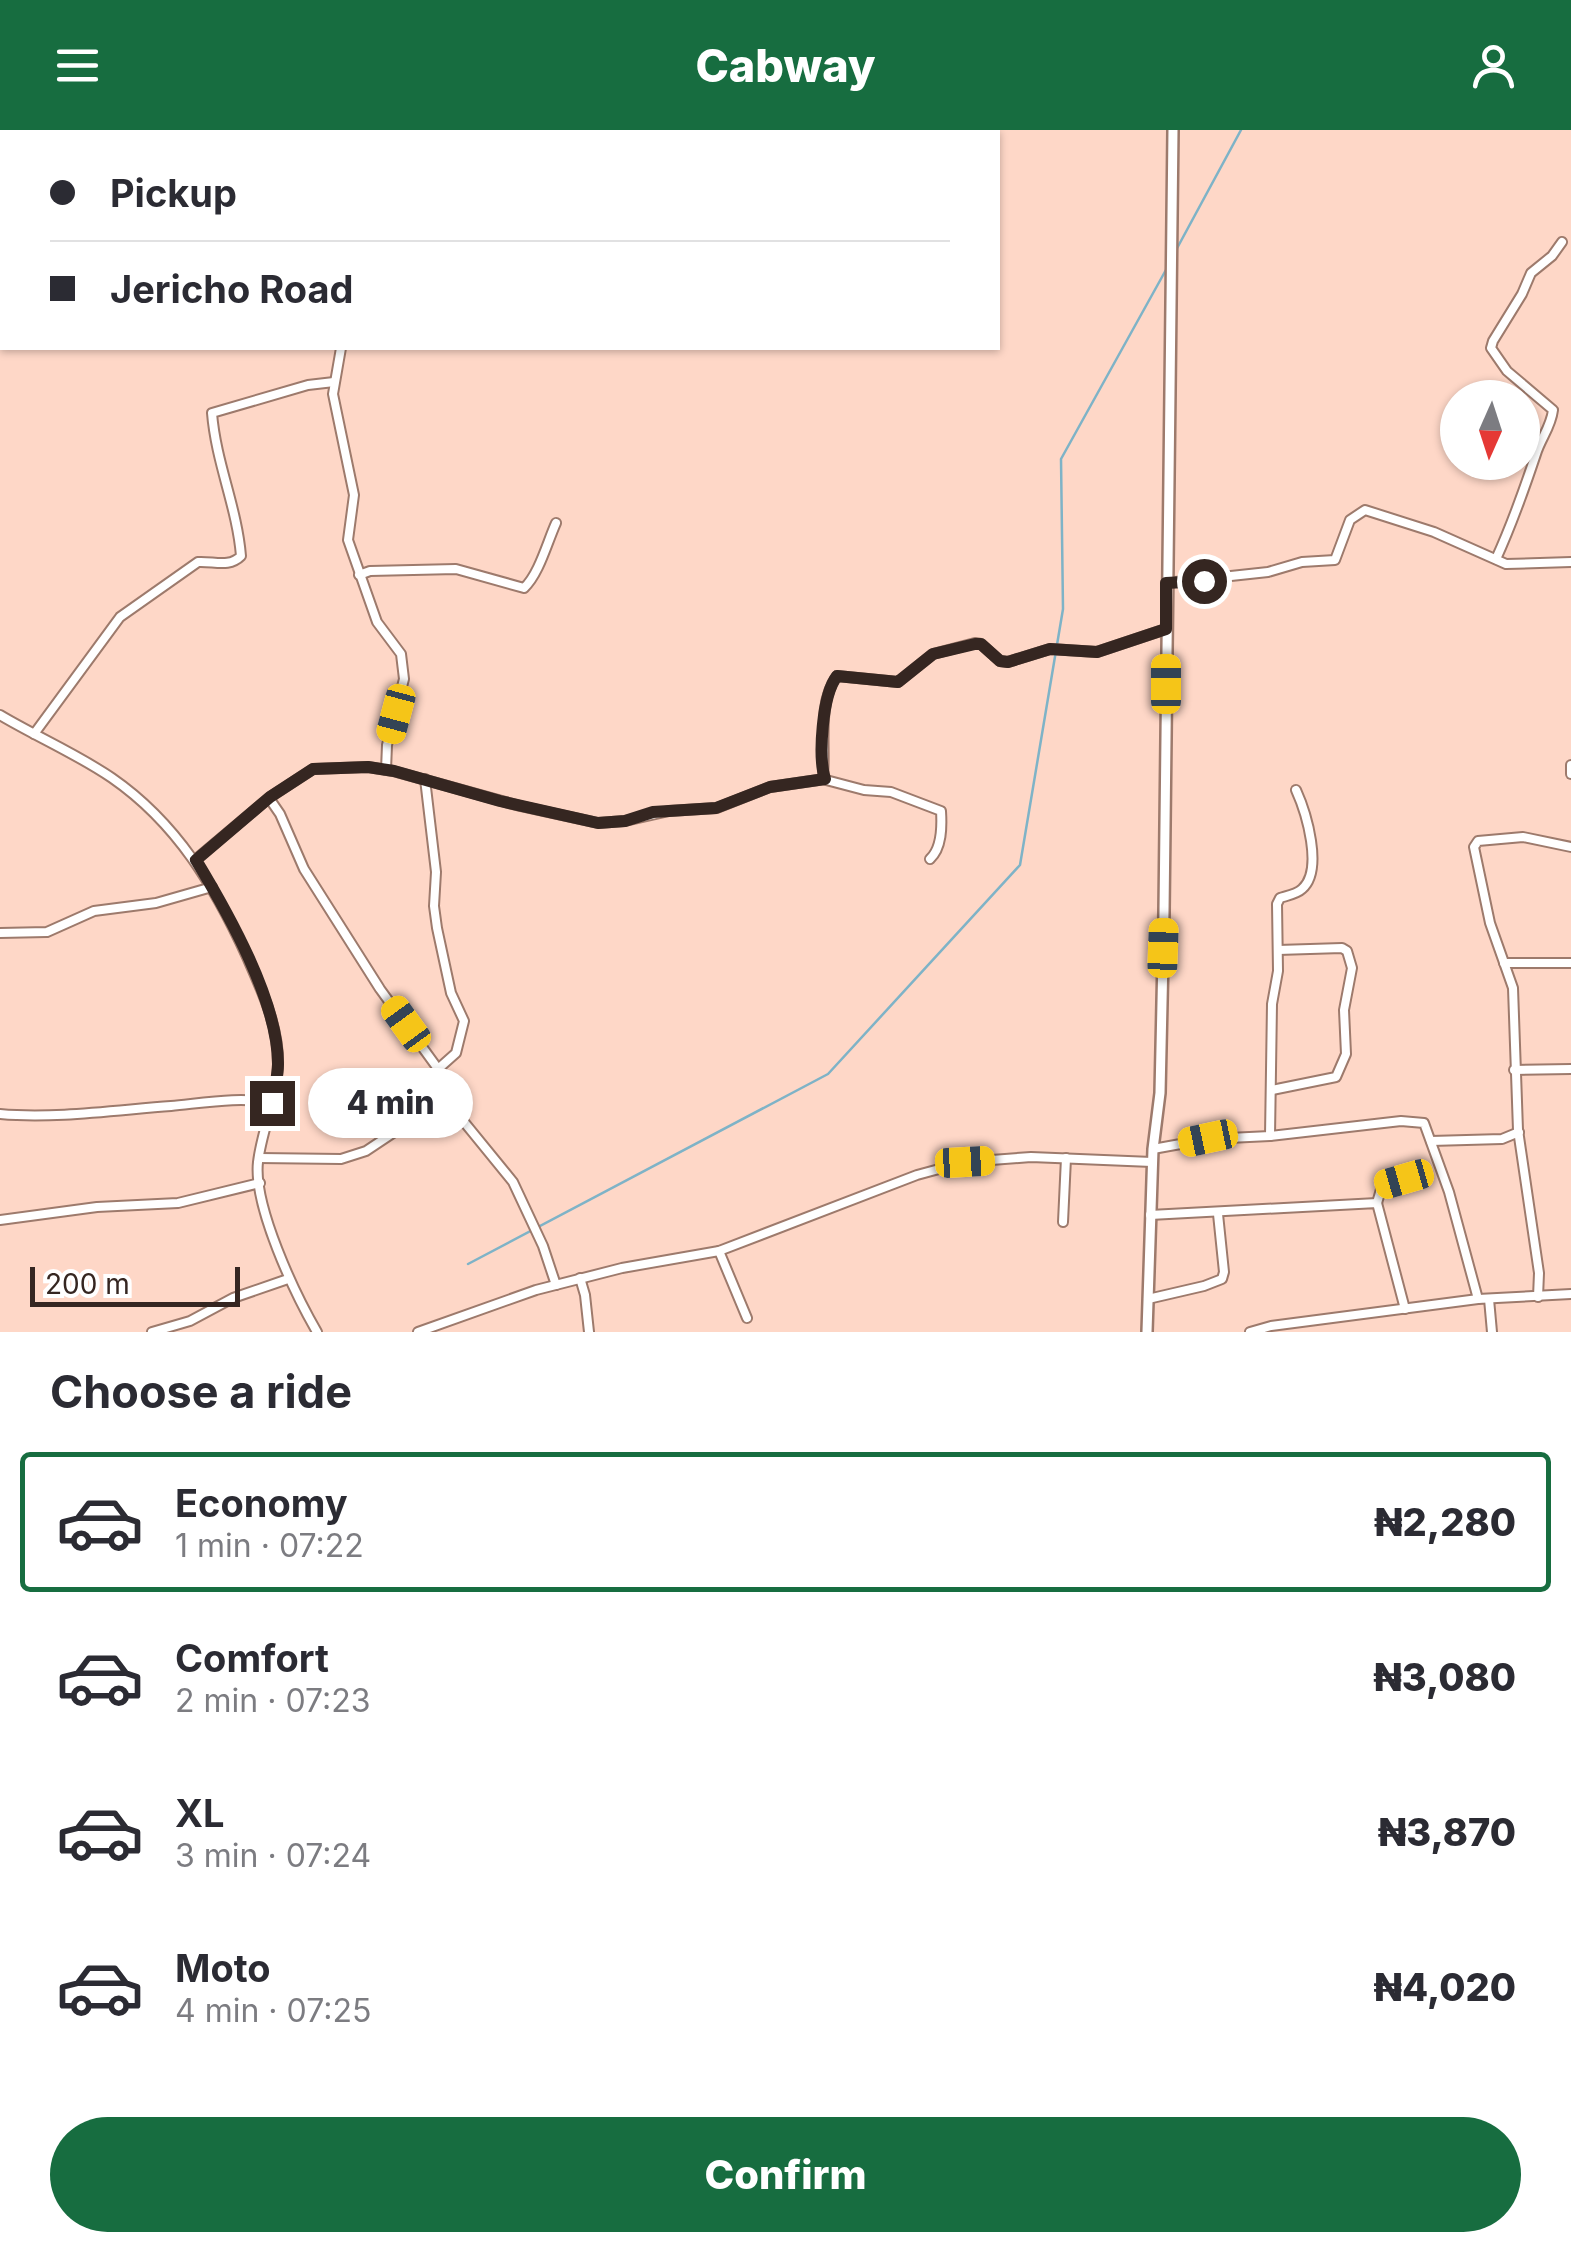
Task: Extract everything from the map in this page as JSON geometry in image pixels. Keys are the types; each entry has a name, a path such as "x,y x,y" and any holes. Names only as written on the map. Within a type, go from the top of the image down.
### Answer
{"main road":[{"path":"1146,1332 1152,1162 1161,1056 1173,130"}],"street":[{"path":"1496,559 1553,410 1507,371 1491,348 1492,341 1531,273 1562,242"},
{"path":"341,350 333,394 354,495 348,540 377,622 402,654 404,678 386,770"},
{"path":"34,734 120,617 198,562 222,564 241,556 239,527 231,514 230,489 216,448 212,413 266,396 334,382"},
{"path":"1166,583 1204,581 1268,572 1302,562 1335,560 1350,520 1365,510 1434,532 1506,564 1571,562"},
{"path":"359,575 370,571 456,569 524,588 537,569 556,523"},
{"path":"825,779 822,741 828,692 837,676 898,682 933,654 964,645 981,644 1000,661 1008,662 1050,649 1097,652 1166,629"},
{"path":"0,715 110,776 136,795 162,818 212,887 265,999 275,1035 278,1065 259,1158 260,1183 288,1279 317,1332"},
{"path":"1571,765 1571,774"},
{"path":"196,860 269,798 313,769 368,767 585,822 610,823 653,812 716,808 770,787 825,779 864,790 891,792 941,812 939,839 930,859"},
{"path":"425,779 436,872 437,928 451,993 464,1021 456,1053 438,1069"},
{"path":"1270,1136 1272,1004 1278,971 1276,904 1280,898 1301,890 1314,859 1304,808 1296,790"},
{"path":"269,798 304,869 380,989 438,1069 460,1117 514,1182 556,1285"},
{"path":"1538,1298 1539,1273 1518,1132 1513,988 1490,923 1474,848 1478,841 1524,836 1568,849"},
{"path":"0,932 46,932 94,911 156,903 212,887"},
{"path":"1272,1090 1336,1078 1346,1054 1344,1010 1352,968 1347,951 1342,948 1278,950"},
{"path":"1504,964 1571,963"},
{"path":"1514,1070 1571,1069"},
{"path":"0,1114 92,1112 208,1102 272,1103"},
{"path":"259,1158 341,1159 366,1151 402,1127 457,1108"},
{"path":"1153,1149 1208,1138 1270,1136 1414,1121 1424,1124 1449,1192 1478,1299"},
{"path":"1431,1142 1502,1139 1518,1132"},
{"path":"418,1332 580,1278 719,1251 917,1175 965,1162 1030,1157 1152,1162"},
{"path":"1063,1222 1066,1158"},
{"path":"1405,1309 1377,1204 1382,1186 1426,1173"},
{"path":"0,1220 97,1207 178,1204 260,1183"},
{"path":"1150,1215 1377,1204"},
{"path":"1148,1299 1222,1278 1218,1214"},
{"path":"719,1251 748,1318"},
{"path":"580,1278 589,1332"},
{"path":"152,1332 190,1321 233,1298 288,1279"},
{"path":"1250,1332 1478,1299 1571,1294"},
{"path":"1489,1299 1492,1332"}],"waterway":[{"path":"1175,252 1241,130"},
{"path":"468,1264 828,1074 1020,865 1063,609 1061,459 1167,268"}],"route":[{"path":"272,1103 278,1065 265,999 222,903 196,860 270,797 313,769 368,767 394,771 585,822 610,823 653,812 716,808 770,787 825,779 822,741 826,706 837,676 898,682 933,654 964,645 981,644 1000,661 1008,662 1050,649 1097,652 1166,629 1166,583 1204,581"}]}
